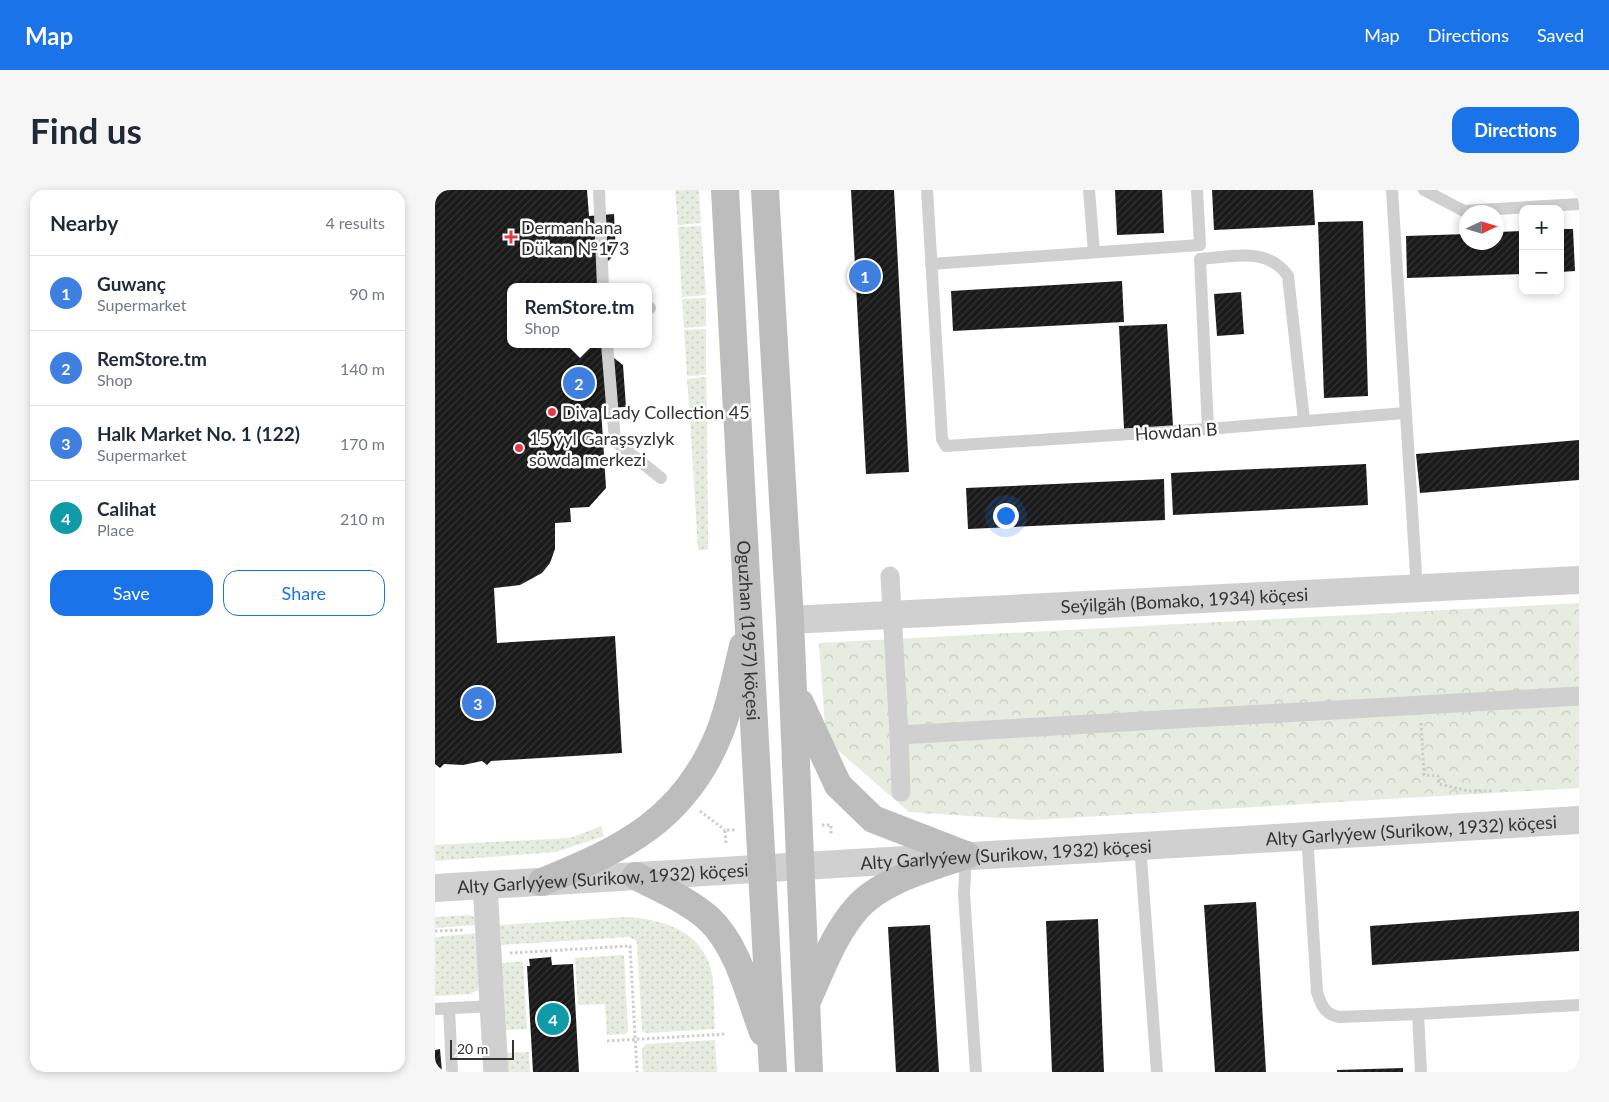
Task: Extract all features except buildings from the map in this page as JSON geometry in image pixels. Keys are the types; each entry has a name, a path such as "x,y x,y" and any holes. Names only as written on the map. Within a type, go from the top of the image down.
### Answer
{"main road":[{"name":"Oguzhan (1957) köçesi","path":"725,190 773,1065"},
{"path":"765,190 790,620 809,1072"},
{"path":"542,882 599,858 622,846 647,830 673,807 683,795 707,762 720,732 750,623"},
{"path":"793,686 826,762 838,785 848,796 873,819 966,855"},
{"path":"806,1005 833,943 857,907 891,884 966,855"},
{"path":"636,876 682,900 708,918 721,932 733,955 773,1065"}],"street":[{"path":"890,576 894,614 901,792"},
{"name":"Seýilgäh (Bomako, 1934) köçesi","path":"790,620 1417,590 1579,580"},
{"path":"899,734 1579,696"},
{"name":"Alty Garlyýew (Surikow, 1932) köçesi","path":"435,888 801,867 1307,834 1579,820"},
{"path":"485,885 496,1072"}],"lane":[{"path":"599,190 603,283"},
{"path":"927,190 931,264 1200,245"},
{"path":"1089,190 1094,252"},
{"path":"1197,190 1208,429"},
{"path":"1392,190 1417,590"},
{"path":"1424,190 1463,211 1579,204"},
{"path":"1200,259 1264,256 1280,265 1288,276 1304,420"},
{"name":"Howdan B","path":"931,264 942,439 946,446 1208,429 1405,413"},
{"path":"607,348 615,441 661,478"},
{"path":"1307,834 1317,992 1326,1011 1333,1016 1340,1018 1579,1005"},
{"path":"1141,845 1157,1072"},
{"path":"966,855 964,894 975,1072"},
{"path":"435,1009 492,1006"},
{"path":"449,1008 452,1072"},
{"path":"1418,1014 1421,1072"}],"path":[{"path":"1420,704 1424,775 1438,776 1439,784 1469,791 1493,791"},
{"path":"699,810 725,830 736,830"},
{"path":"822,825 831,825 831,836"},
{"path":"725,830 726,843"},
{"path":"435,932 468,930"},
{"path":"489,954 630,946 637,1072"},
{"path":"607,1041 726,1034"}],"green space":[{"path":"675,190 699,190 701,223 678,225"},
{"path":"701,226 706,295 682,297 678,227"},
{"path":"706,298 706,326 684,328 682,299"},
{"path":"706,329 706,375 687,376 684,330"},
{"path":"706,377 707,415 690,416 687,379"},
{"path":"707,417 708,550 698,550 690,418"},
{"path":"1579,603 1579,788 1031,820 909,812 826,740 819,643"},
{"path":"601,826 604,836 556,852 435,861 435,845 570,838"},
{"path":"470,915 474,917 476,925 435,928 435,917"},
{"path":"626,917 651,920 675,928 695,941 703,951 709,963 713,979 715,1029 645,1033 642,1030 637,941 629,937 501,945 500,925"},
{"path":"477,933 478,990 470,994 435,996 435,937"},
{"path":"624,955 628,1031 625,1034 607,1035 605,1004 578,1005 575,958"},
{"path":"523,961 527,1029 506,1030 502,963"},
{"path":"715,1040 717,1072 643,1072 642,1049 646,1044"},
{"path":"529,1052 530,1072 508,1072 507,1053"}],"place":[{"name":"Dermanhana Dükan №173","path":"511,237"},
{"name":"Guwanç","path":"865,276"},
{"name":"RemStore.tm","path":"579,383"},
{"name":"Diva Lady Collection 45","path":"552,412"},
{"name":"15 ýyl Garaşsyzlyk söwda merkezi","path":"519,448"},
{"name":"Halk Market No. 1 (122)","path":"478,703"},
{"name":"Calihat","path":"553,1019"}]}
